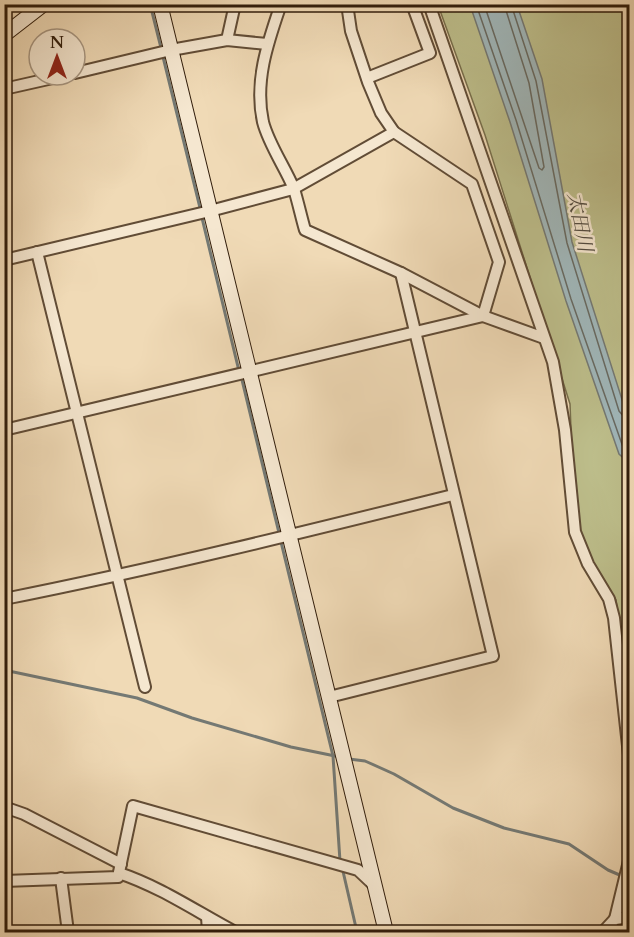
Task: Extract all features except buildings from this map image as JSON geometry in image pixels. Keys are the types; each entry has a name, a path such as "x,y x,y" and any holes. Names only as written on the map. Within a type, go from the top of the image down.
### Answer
{"street":[{"path":"4,35 45,4"},
{"path":"160,4 386,933"},
{"path":"227,40 235,4"},
{"path":"281,4 267,44 259,87 261,107 264,124 293,189 305,230 401,273 483,316 544,338"},
{"path":"347,4 351,30 367,78 381,113 394,132 472,184 499,262 483,316"},
{"path":"367,78 430,53 412,4"},
{"path":"429,4 553,362 565,430 575,532 588,564 609,598 614,618 630,764"},
{"path":"87,70 171,50 227,40 267,44"},
{"path":"4,89 27,84"},
{"path":"4,260 293,189 394,132"},
{"path":"37,252 145,687"},
{"path":"329,697 493,656 401,273"},
{"path":"4,430 483,316"},
{"path":"4,599 289,536 453,495"},
{"path":"4,881 118,877 133,806 358,870 375,887"},
{"path":"4,807 24,814 235,933"},
{"path":"603,933 615,919 630,857"},
{"path":"62,878 68,933"},
{"path":"207,917 208,933"},
{"path":"615,919 630,917"}],"green space":[{"path":"438,5 629,5 629,701 616,600 575,532 570,404 485,135"}],"water":[{"path":"470,5 517,5 542,79 572,242 625,409 629,414 629,463 619,454 566,301 510,122"}],"waterway":[{"path":"150,4 161,48"},
{"path":"163,57 200,208"},
{"path":"202,218 239,371"},
{"path":"242,380 279,533"},
{"path":"281,542 333,756 340,861"},
{"path":"4,670 137,698 192,718 291,747 340,757"},
{"path":"349,759 365,761 394,774 453,808 504,828 569,844 608,870 622,876"},
{"path":"342,867 357,932"}],"water label":[{"name":"太田川","path":"580,222"}]}
